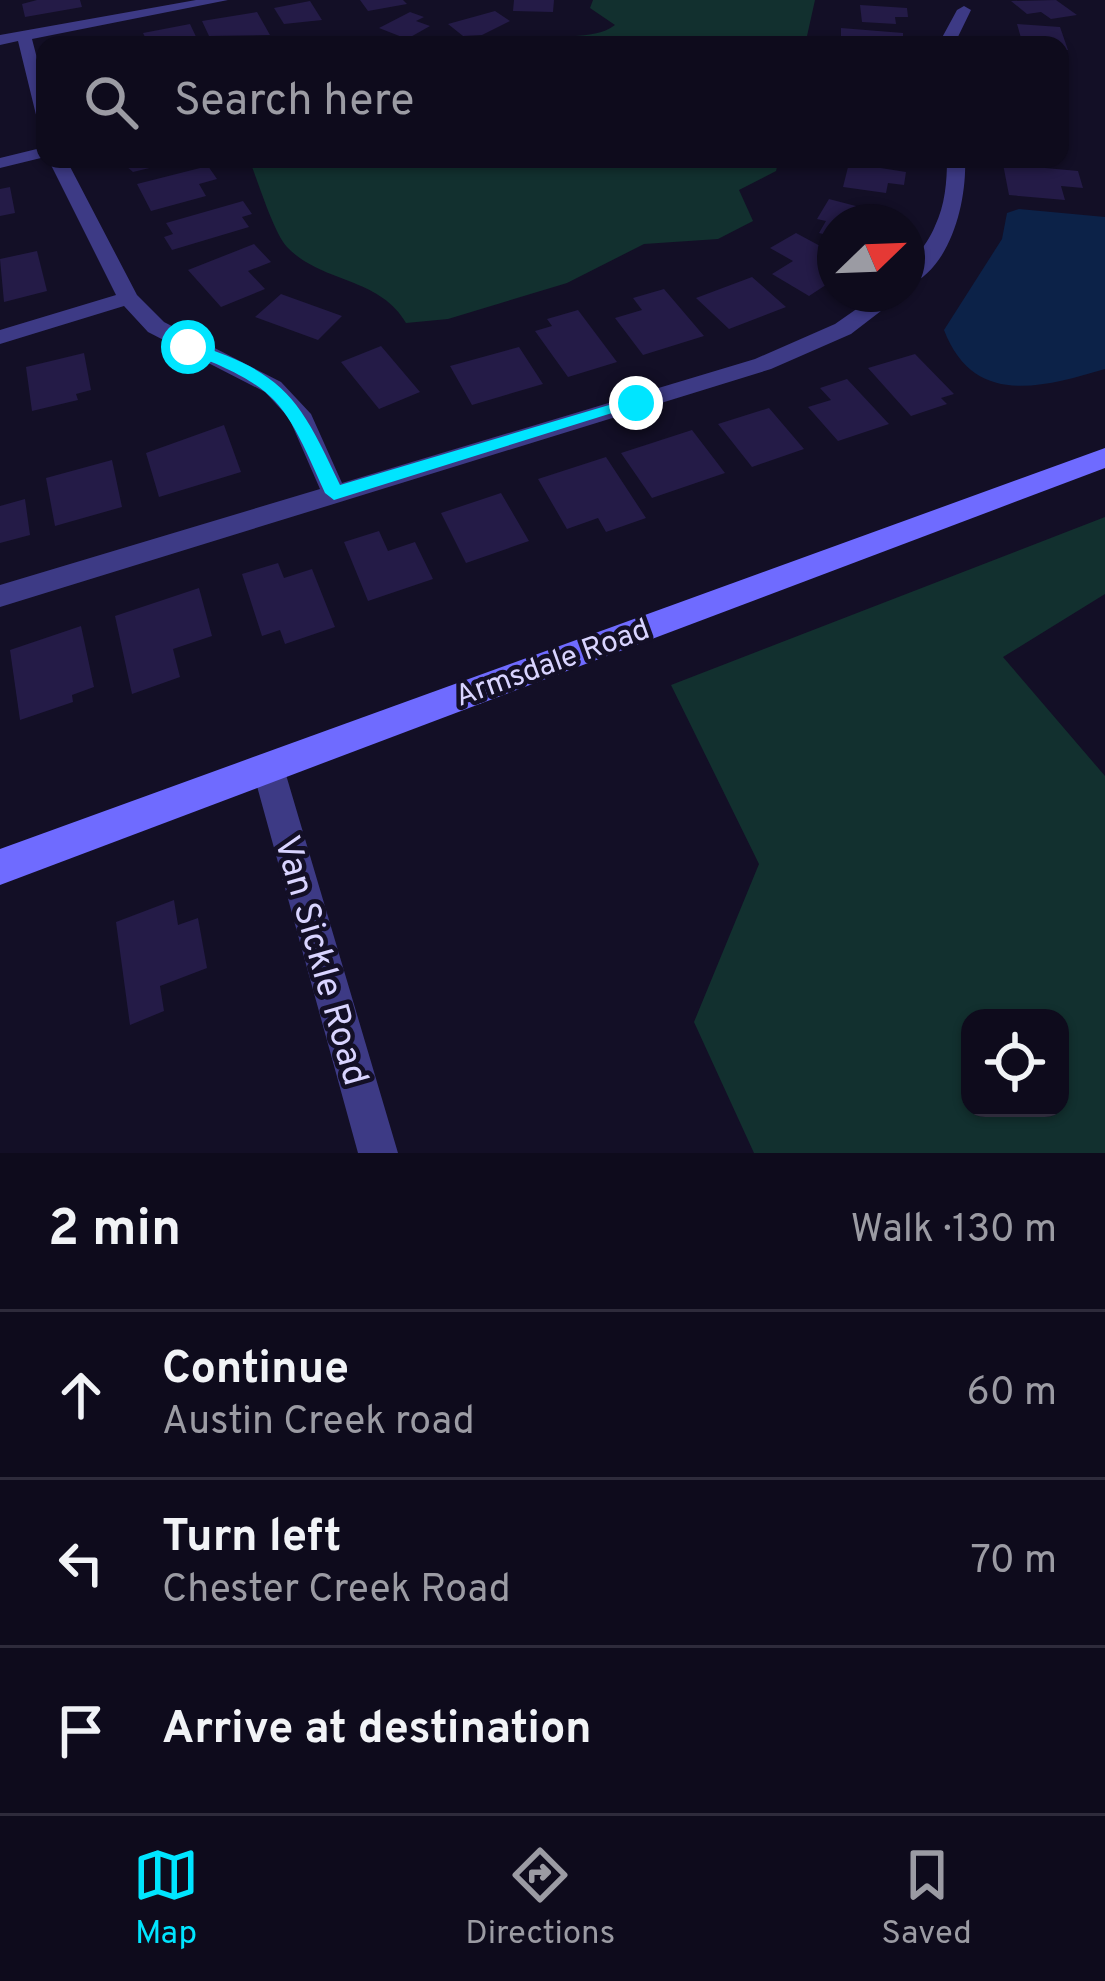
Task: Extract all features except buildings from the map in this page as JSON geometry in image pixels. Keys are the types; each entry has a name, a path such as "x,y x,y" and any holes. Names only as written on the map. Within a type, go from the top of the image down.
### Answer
{"street":[{"path":"0,40 221,0"},
{"path":"951,36 964,10"},
{"path":"24,36 36,86"},
{"path":"0,163 36,154"},
{"path":"62,168 128,298 156,327 273,387 298,414 334,493"},
{"path":"925,256 946,227 955,198 956,168"},
{"path":"0,337 128,298"},
{"path":"0,596 763,364 843,329 867,312"},
{"name":"Armsdale Road","path":"0,867 1105,458"},
{"name":"Van Sickle Road","path":"268,768 378,1153"}],"green space":[{"path":"593,0 815,0 807,36 572,36 595,34 615,25 590,8"},
{"path":"252,168 777,168 739,190 753,221 718,239 644,244 567,283 448,319 406,323 381,297 301,259 287,247"},
{"path":"1105,517 1105,594 1003,657 1105,776 1105,1153 754,1153 694,1022 759,864 671,685"}],"water":[{"path":"1019,209 1105,217 1105,369 1012,386 973,372 957,355 944,330 1002,239 1007,213"}],"route":[{"path":"188,347 244,369 273,387 298,414 334,493 636,403"}]}
